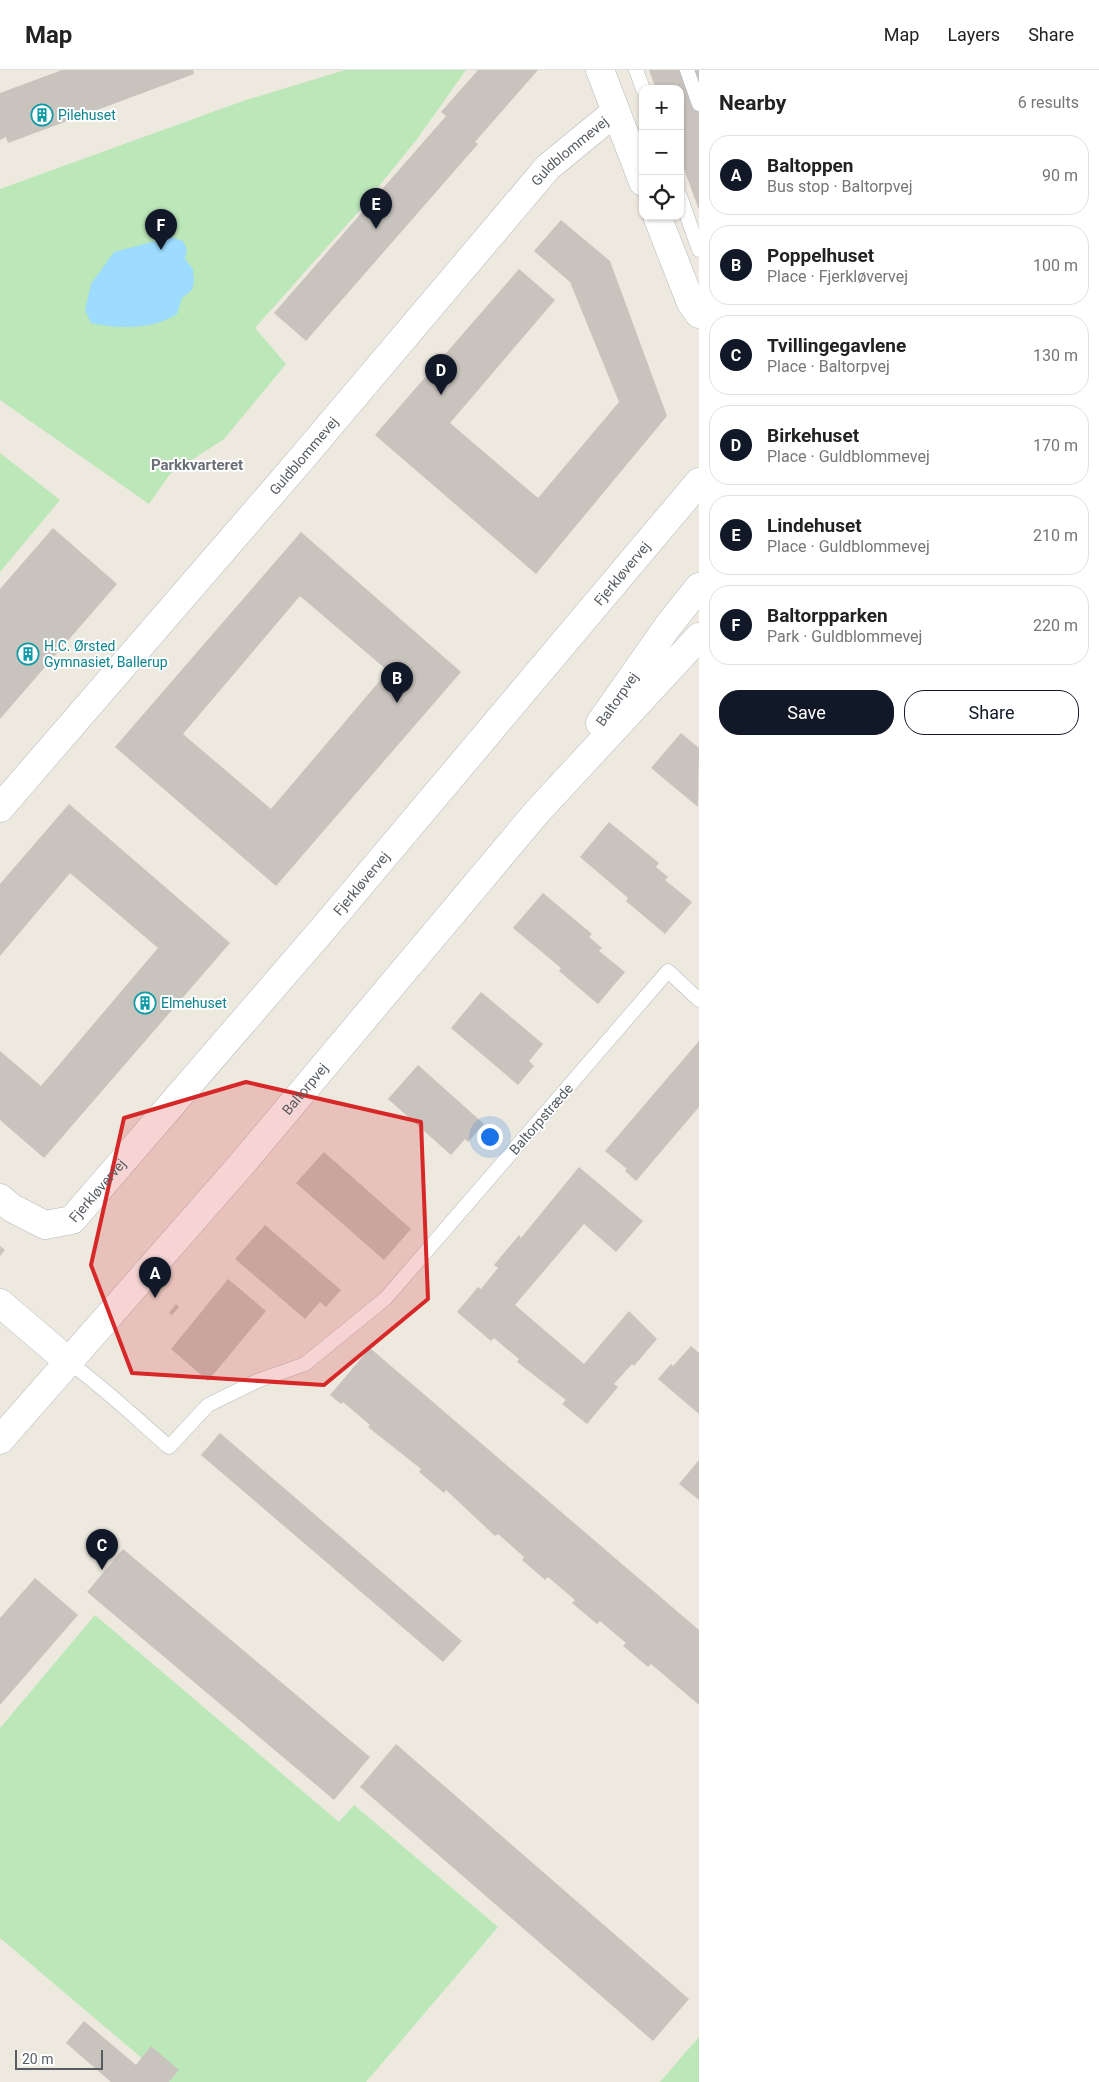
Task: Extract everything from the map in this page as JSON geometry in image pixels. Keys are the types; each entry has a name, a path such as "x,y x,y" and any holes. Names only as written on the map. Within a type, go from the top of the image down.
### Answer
{"street":[{"path":"600,70 614,112 640,175"},
{"name":"Guldblommevej","path":"0,808 297,464 548,167 614,112"},
{"path":"660,220 691,253 691,302 699,314"},
{"name":"Fjerkløvervej","path":"0,1198 12,1208 45,1225 72,1220 336,914 699,482"},
{"name":"Baltorpvej","path":"538,812 668,626 699,587"},
{"name":"Baltorpvej","path":"0,1440 241,1165 538,812 699,637"},
{"path":"0,1303 69,1362"}],"lane":[{"path":"636,70 642,85"},
{"path":"687,70 699,104"},
{"path":"684,217 691,253"},
{"name":"Baltorpstræde","path":"69,1362 99,1384 109,1396 170,1447 208,1406 257,1381 305,1364 386,1298 668,971 699,1000"}],"highlighted area":[{"path":"246,1082 421,1122 428,1299 324,1385 132,1373 91,1265 124,1118"}],"green space":[{"path":"345,70 466,70 417,139 359,211 255,328 286,364 224,439 170,474 149,504 0,400 0,189 243,101"},
{"path":"0,453 60,500 0,572"},
{"path":"95,1615 339,1822 354,1805 498,1927 366,2082 170,2082 0,1938 0,1728"},
{"path":"699,2037 699,2082 660,2082"}],"water":[{"path":"171,237 183,241 187,249 185,259 193,269 194,282 192,290 182,298 177,314 157,323 135,327 91,323 85,310 91,284 114,252"}],"building":[{"name":"Pilehuset","path":"62,70 193,70 194,74 8,143 6,137 0,140 0,93"},
{"path":"478,70 538,70 475,142 478,144 306,341 274,313 446,116 441,112"},
{"path":"649,70 699,70 699,210 684,169 684,85 655,85"},
{"path":"561,220 610,261 667,416 536,574 375,435 519,269 555,300 450,423 538,498 619,402 570,282 534,251"},
{"name":"H.C. Ørsted Gymnasiet, Ballerup","path":"53,528 117,584 0,719 0,589"},
{"path":"301,532 461,672 276,886 115,747","holes":["300,596 388,671 271,809 183,734"]},
{"path":"681,733 699,748 698,807 651,768"},
{"name":"Elmehuset","path":"69,804 230,943 44,1158 0,1120 0,1051 41,1086 158,948 70,873 0,956 0,884"},
{"path":"609,822 659,863 656,867 668,877 665,880 692,902 665,934 626,901 628,898 580,857"},
{"path":"543,893 592,934 589,937 602,948 599,951 625,972 598,1004 559,971 561,968 513,928"},
{"path":"481,992 543,1044 529,1061 534,1066 518,1085 451,1028"},
{"path":"699,1041 699,1107 636,1181 625,1171 627,1169 605,1151"},
{"path":"418,1065 484,1124 468,1142 465,1139 451,1155 388,1099"},
{"path":"324,1152 411,1229 384,1260 296,1183"},
{"path":"579,1167 643,1221 616,1252 584,1224 515,1305 584,1364 629,1311 657,1339 634,1366 632,1364 614,1384 618,1387 587,1424 562,1404 566,1400 517,1362 519,1359 494,1338 491,1341 457,1312 478,1287 481,1289 498,1268 494,1265 519,1235 521,1238"},
{"path":"265,1225 341,1290 326,1307 320,1302 305,1319 235,1259"},
{"path":"0,1246 5,1250 0,1256"},
{"path":"228,1279 266,1311 208,1381 171,1349"},
{"path":"176,1304 179,1307 172,1315 169,1313"},
{"path":"691,1346 699,1353 699,1414 658,1379"},
{"path":"370,1348 699,1630 699,1705 651,1664 648,1667 623,1646 626,1643 600,1621 597,1624 572,1603 575,1600 548,1577 545,1580 522,1560 524,1557 498,1534 495,1536 446,1490 444,1493 419,1472 421,1469 368,1427 370,1425 343,1402 341,1404 330,1395"},
{"path":"220,1433 462,1641 443,1662 201,1455"},
{"path":"699,1460 699,1500 679,1484"},
{"path":"123,1549 370,1757 334,1800 87,1592"},
{"path":"35,1578 78,1615 0,1705 0,1618"},
{"path":"396,1744 689,1999 653,2041 360,1787"},
{"path":"84,2021 136,2065 151,2046 179,2070 169,2082 111,2082 66,2043"}],"place":[{"name":"Pilehuset","path":"42,115"},
{"name":"Lindehuset","path":"376,229"},
{"name":"Baltorpparken","path":"161,250"},
{"name":"Birkehuset","path":"441,395"},
{"name":"H.C. Ørsted Gymnasiet, Ballerup","path":"28,654"},
{"name":"Poppelhuset","path":"397,703"},
{"name":"Elmehuset","path":"145,1003"},
{"name":"Baltoppen","path":"155,1298"},
{"name":"Tvillingegavlene","path":"102,1570"}],"district":[{"name":"Parkkvarteret","path":"197,465"}]}
